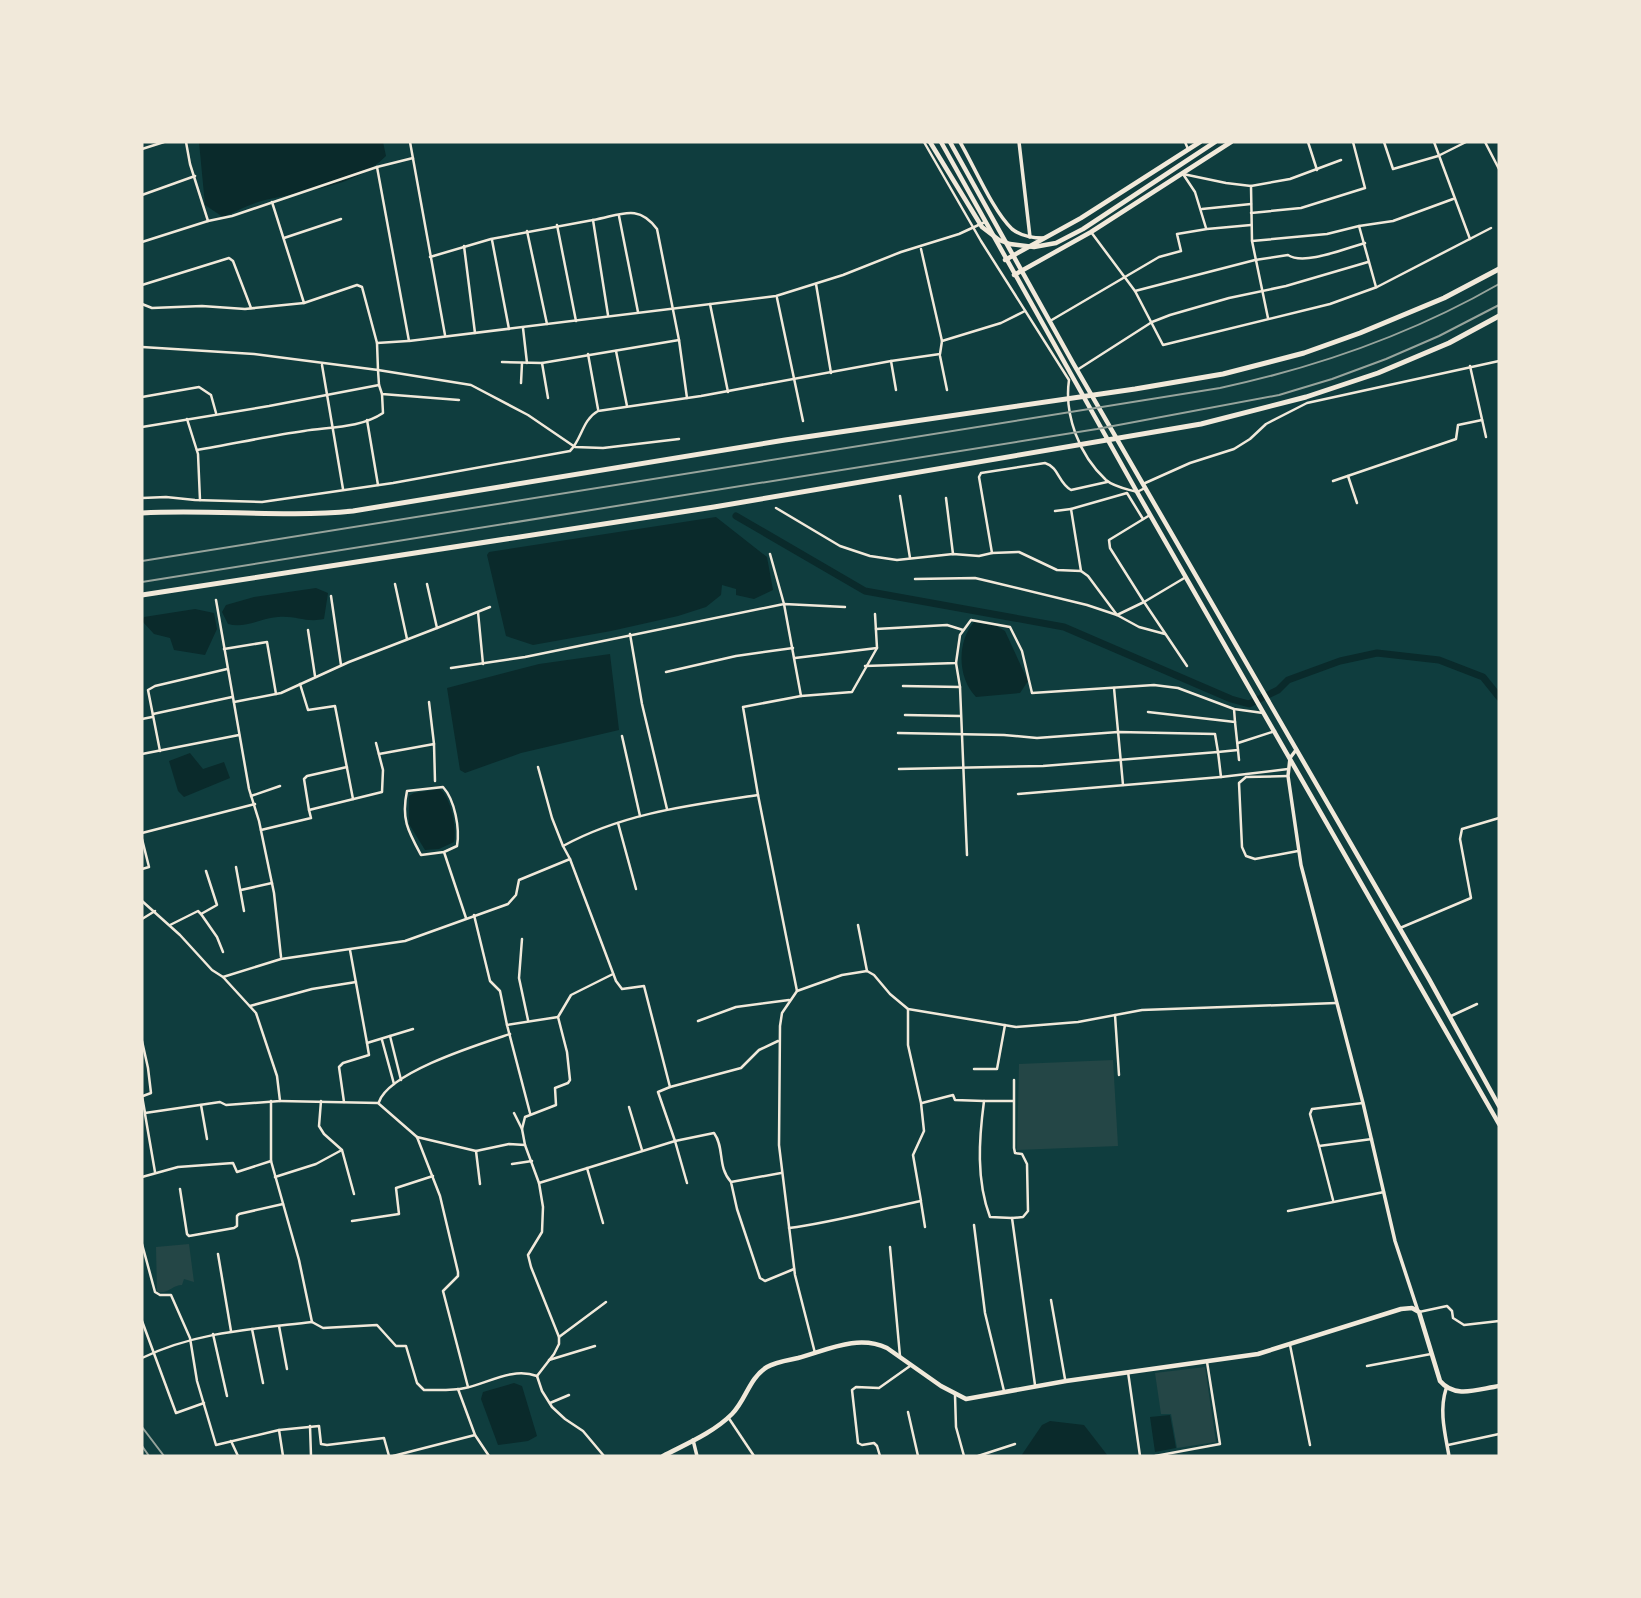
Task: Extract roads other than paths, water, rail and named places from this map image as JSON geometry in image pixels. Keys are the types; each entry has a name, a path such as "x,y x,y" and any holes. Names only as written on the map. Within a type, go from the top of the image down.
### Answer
{"highway":[{"path":"142,513 303,515 353,511 731,449 1135,389 1249,368 1328,345 1421,309 1499,270"},
{"path":"142,596 714,507 1149,434 1263,409 1378,373 1449,343 1499,316"}],"main road":[{"path":"930,142 982,227 999,240 1034,247 1056,243 1083,229 1215,142"},
{"path":"941,142 1137,492 1499,1124"},
{"path":"950,142 1077,370 1499,1104"},
{"path":"1006,260 1200,142"},
{"path":"1014,275 1091,232 1231,142"},
{"path":"663,1456 728,1417 742,1401 747,1388 768,1366 841,1345 870,1342 900,1356 956,1395 966,1399 1035,1385 1258,1354 1401,1309 1412,1308 1418,1312 1440,1381 1446,1389 1455,1392 1499,1386"}],"street":[{"path":"142,149 164,142"},
{"path":"186,142 208,221"},
{"path":"410,142 445,336"},
{"path":"924,142 1069,380 1067,393 1071,425 1087,455 1107,482"},
{"path":"960,142 1013,230 1030,237 1046,238"},
{"path":"1019,142 1030,237"},
{"path":"1185,142 1188,149"},
{"path":"1307,142 1317,170"},
{"path":"1251,213 1301,208 1366,188 1353,142"},
{"path":"1384,142 1393,169 1438,156 1466,142"},
{"path":"1434,142 1470,239"},
{"path":"1485,142 1499,169"},
{"path":"142,242 413,158"},
{"path":"1183,174 1251,186 1290,179 1341,160"},
{"path":"377,167 409,341"},
{"path":"1183,174 1195,192 1207,229"},
{"path":"142,195 195,176"},
{"path":"1251,186 1252,241 1268,318"},
{"path":"1252,241 1327,234 1393,221 1455,198"},
{"path":"272,202 304,303"},
{"path":"1202,209 1251,204"},
{"path":"430,257 491,239 557,225 637,212 648,218 657,229 679,340 687,398"},
{"path":"619,215 638,312"},
{"path":"284,238 341,219"},
{"path":"593,220 608,316"},
{"path":"377,343 523,328 776,296 901,252 920,248 985,222"},
{"path":"557,225 576,321"},
{"path":"1050,321 1159,257 1181,251 1177,234 1251,225"},
{"path":"1359,226 1376,286"},
{"path":"1091,232 1135,291 1163,345 1330,304 1376,286 1491,228"},
{"path":"527,231 547,325"},
{"path":"491,239 509,329"},
{"path":"1135,291 1255,260 1288,255 1304,260 1364,243"},
{"path":"464,246 475,333"},
{"path":"920,248 942,341 940,354 947,390"},
{"path":"142,285 229,258 251,309"},
{"path":"1077,370 1152,323 1229,298 1368,262"},
{"path":"816,284 831,373"},
{"path":"142,304 152,308 202,306 251,309 304,303 360,286 364,291 377,343 383,413 367,420 331,428 305,430 197,450"},
{"path":"776,296 803,421"},
{"path":"710,304 728,392"},
{"path":"942,341 1001,323 1025,311"},
{"path":"523,328 527,363"},
{"path":"502,362 542,363 679,340"},
{"path":"142,347 254,354 322,364 378,368 471,385 528,415 575,447 603,448 680,439"},
{"path":"616,351 627,406"},
{"path":"588,354 598,411"},
{"path":"142,498 262,502 570,452 588,418 598,411 728,392 940,354"},
{"path":"891,361 896,390"},
{"path":"992,553 979,477 981,473 1045,463 1055,468 1064,485 1071,490 1107,482 1137,492 1190,463 1234,449 1266,424 1307,402 1499,361"},
{"path":"521,383 522,363"},
{"path":"542,363 548,398"},
{"path":"322,364 342,489"},
{"path":"1470,366 1486,438"},
{"path":"142,427 379,385"},
{"path":"142,397 199,387 211,395 216,414"},
{"path":"382,394 459,400"},
{"path":"187,419 197,450 200,500"},
{"path":"1333,481 1456,439 1458,425 1482,419"},
{"path":"367,420 378,485"},
{"path":"1348,476 1357,503"},
{"path":"1055,511 1127,493 1143,520"},
{"path":"900,496 910,558"},
{"path":"946,498 953,554"},
{"path":"776,508 855,553 897,560 953,554 979,556 1019,552 1057,570 1081,571 1088,576 1116,615"},
{"path":"1070,509 1081,571"},
{"path":"1151,515 1108,543 1187,666"},
{"path":"770,554 784,604 801,696"},
{"path":"1116,615 1186,577"},
{"path":"915,579 975,578 1087,605 1139,627 1165,634"},
{"path":"395,584 407,639"},
{"path":"427,584 438,628"},
{"path":"331,596 341,665"},
{"path":"216,600 239,736 272,883 281,959"},
{"path":"451,668 484,664 784,604 845,607"},
{"path":"142,719 276,694 341,665 490,607"},
{"path":"478,611 484,664"},
{"path":"797,991 743,707 801,696 852,692 877,648 875,614"},
{"path":"967,855 960,687 956,663 960,635 971,620 1010,628 1022,651 1032,693 1154,685 1178,688 1234,709 1263,711"},
{"path":"876,629 947,625 963,631"},
{"path":"308,630 315,676"},
{"path":"630,634 642,704 667,810"},
{"path":"224,649 267,642 276,694"},
{"path":"666,672 736,656 793,648"},
{"path":"795,658 877,648"},
{"path":"865,666 956,663"},
{"path":"160,751 148,692 150,687 228,668"},
{"path":"300,684 308,710 335,706 352,799"},
{"path":"903,686 960,687"},
{"path":"1114,687 1123,785"},
{"path":"429,702 435,781"},
{"path":"1234,709 1239,760"},
{"path":"1148,712 1235,722"},
{"path":"905,715 960,716"},
{"path":"1237,743 1275,731"},
{"path":"898,733 1004,734 1037,738 1118,732 1215,734 1221,777"},
{"path":"142,754 239,736"},
{"path":"622,736 640,816"},
{"path":"309,810 382,792 383,770 376,743"},
{"path":"379,754 434,744"},
{"path":"899,769 1043,766 1238,750"},
{"path":"1296,750 1290,758 1288,776 1298,850 1372,1139 1395,1241 1418,1312 1447,1306 1452,1311 1453,1318 1464,1325 1499,1321"},
{"path":"261,831 312,818 304,779 347,767"},
{"path":"538,767 552,818 613,974 622,989 644,986 670,1087"},
{"path":"1018,794 1288,769"},
{"path":"1288,776 1247,777 1239,783 1242,847 1246,856 1255,859 1298,850"},
{"path":"251,796 280,786"},
{"path":"443,786 448,792 459,833 457,846 444,852 421,855 406,828 404,805 407,791 443,786"},
{"path":"563,846 595,830 640,816 758,795"},
{"path":"142,833 255,804"},
{"path":"1400,928 1471,898 1460,839 1462,829 1499,818"},
{"path":"618,823 636,889"},
{"path":"142,839 149,867 142,869"},
{"path":"444,852 466,918"},
{"path":"223,977 281,959 405,941 508,904 516,894 519,880 569,859"},
{"path":"236,867 244,911"},
{"path":"201,914 217,905 206,871"},
{"path":"240,890 272,883"},
{"path":"142,901 170,925 212,970 223,977 256,1013 277,1076 280,1101"},
{"path":"142,919 155,911"},
{"path":"170,925 198,911 217,937 223,952"},
{"path":"474,915 490,981 500,991 530,1113"},
{"path":"858,925 866,971"},
{"path":"522,939 519,978 528,1020"},
{"path":"344,1102 339,1067 343,1063 369,1055 350,950"},
{"path":"815,1353 794,1269 779,1145 779,1041 782,1013 797,991 842,975 866,971 874,975 890,994 908,1009 1016,1027 1078,1023 1142,1010 1336,1003"},
{"path":"522,1129 525,1118 530,1113 556,1105 555,1088 570,1080 567,1052 558,1017 571,995 613,974"},
{"path":"250,1006 312,989 356,982"},
{"path":"698,1021 736,1007 790,1000"},
{"path":"1450,1017 1477,1004"},
{"path":"908,1009 908,1045 925,1130 913,1155 925,1227"},
{"path":"1115,1015 1119,1075"},
{"path":"507,1025 558,1017"},
{"path":"974,1069 998,1069 1005,1025"},
{"path":"367,1043 413,1030"},
{"path":"378,1103 382,1094 394,1084 435,1061 510,1034"},
{"path":"390,1036 401,1080"},
{"path":"382,1038 394,1084"},
{"path":"142,1041 151,1093 143,1096 155,1172"},
{"path":"687,1183 658,1092 741,1068 760,1050 779,1041"},
{"path":"984,1101 979,1139 990,1217 1023,1217 1028,1211 1027,1164 1022,1154 1015,1153 1013,1147 1014,1080"},
{"path":"921,1103 953,1095 956,1100 1014,1101"},
{"path":"271,1101 271,1161 299,1260 312,1322"},
{"path":"145,1113 219,1102 226,1105 271,1101 378,1103 417,1137 448,1224 458,1276 443,1291 468,1387"},
{"path":"321,1101 319,1126 342,1150 354,1194"},
{"path":"1334,1201 1310,1114 1312,1109 1363,1103"},
{"path":"201,1104 206,1139"},
{"path":"629,1107 642,1150"},
{"path":"514,1113 522,1129 539,1183 543,1208 542,1231 528,1255 559,1337 559,1344 537,1376"},
{"path":"539,1183 642,1150 714,1133 723,1172 731,1182 760,1278 765,1281 794,1269"},
{"path":"417,1137 476,1151 509,1144 525,1145"},
{"path":"1319,1146 1372,1139"},
{"path":"275,1177 316,1164 342,1150"},
{"path":"476,1151 480,1184"},
{"path":"142,1177 178,1167 233,1163 237,1172 271,1161"},
{"path":"512,1164 532,1161"},
{"path":"587,1168 603,1223"},
{"path":"731,1182 782,1173"},
{"path":"352,1222 398,1214 396,1188 433,1177"},
{"path":"180,1189 189,1236 234,1228 237,1226 239,1214 283,1204"},
{"path":"1288,1211 1384,1192"},
{"path":"789,1228 832,1222 921,1201"},
{"path":"1012,1218 1035,1385"},
{"path":"974,1226 985,1313 1004,1391"},
{"path":"142,1244 155,1293 171,1295 190,1338 197,1381 216,1445 279,1430 320,1426 321,1444 384,1438 391,1456 475,1435"},
{"path":"890,1247 900,1356"},
{"path":"218,1254 231,1331"},
{"path":"1051,1300 1066,1381"},
{"path":"559,1337 606,1302"},
{"path":"142,1321 176,1413 204,1404"},
{"path":"142,1358 190,1338 231,1331 312,1322 323,1328 377,1325 396,1346 406,1346 417,1383 424,1390 458,1390 513,1373 525,1372 537,1376 550,1403 565,1419 583,1431 604,1456"},
{"path":"279,1326 287,1369"},
{"path":"252,1329 263,1383"},
{"path":"213,1334 227,1396"},
{"path":"1290,1345 1310,1445"},
{"path":"549,1360 595,1346"},
{"path":"1367,1366 1432,1354"},
{"path":"1155,1456 1220,1444 1207,1362"},
{"path":"880,1456 874,1443 858,1443 852,1390 856,1387 879,1388 911,1364"},
{"path":"1128,1373 1140,1456"},
{"path":"1446,1389 1442,1412 1449,1456"},
{"path":"458,1390 475,1435 489,1456"},
{"path":"550,1403 569,1395"},
{"path":"956,1395 956,1427 964,1456"},
{"path":"908,1412 918,1456"},
{"path":"728,1417 754,1456"},
{"path":"310,1426 311,1456"},
{"path":"279,1430 283,1456"},
{"path":"1447,1445 1499,1434"},
{"path":"693,1440 697,1456"},
{"path":"231,1441 238,1456"},
{"path":"978,1456 1015,1444"}],"waterway":[{"path":"736,516 865,591 1064,627 1231,699 1249,704 1278,690 1288,680 1340,661 1377,653 1439,660 1483,677 1499,697"}],"railway":[{"path":"142,561 1220,388 1293,370 1364,347 1432,318 1499,284"},
{"path":"142,582 1097,429 1279,395 1386,359 1499,305"},
{"path":"142,1427 164,1456"},
{"path":"142,1446 149,1456"}]}
